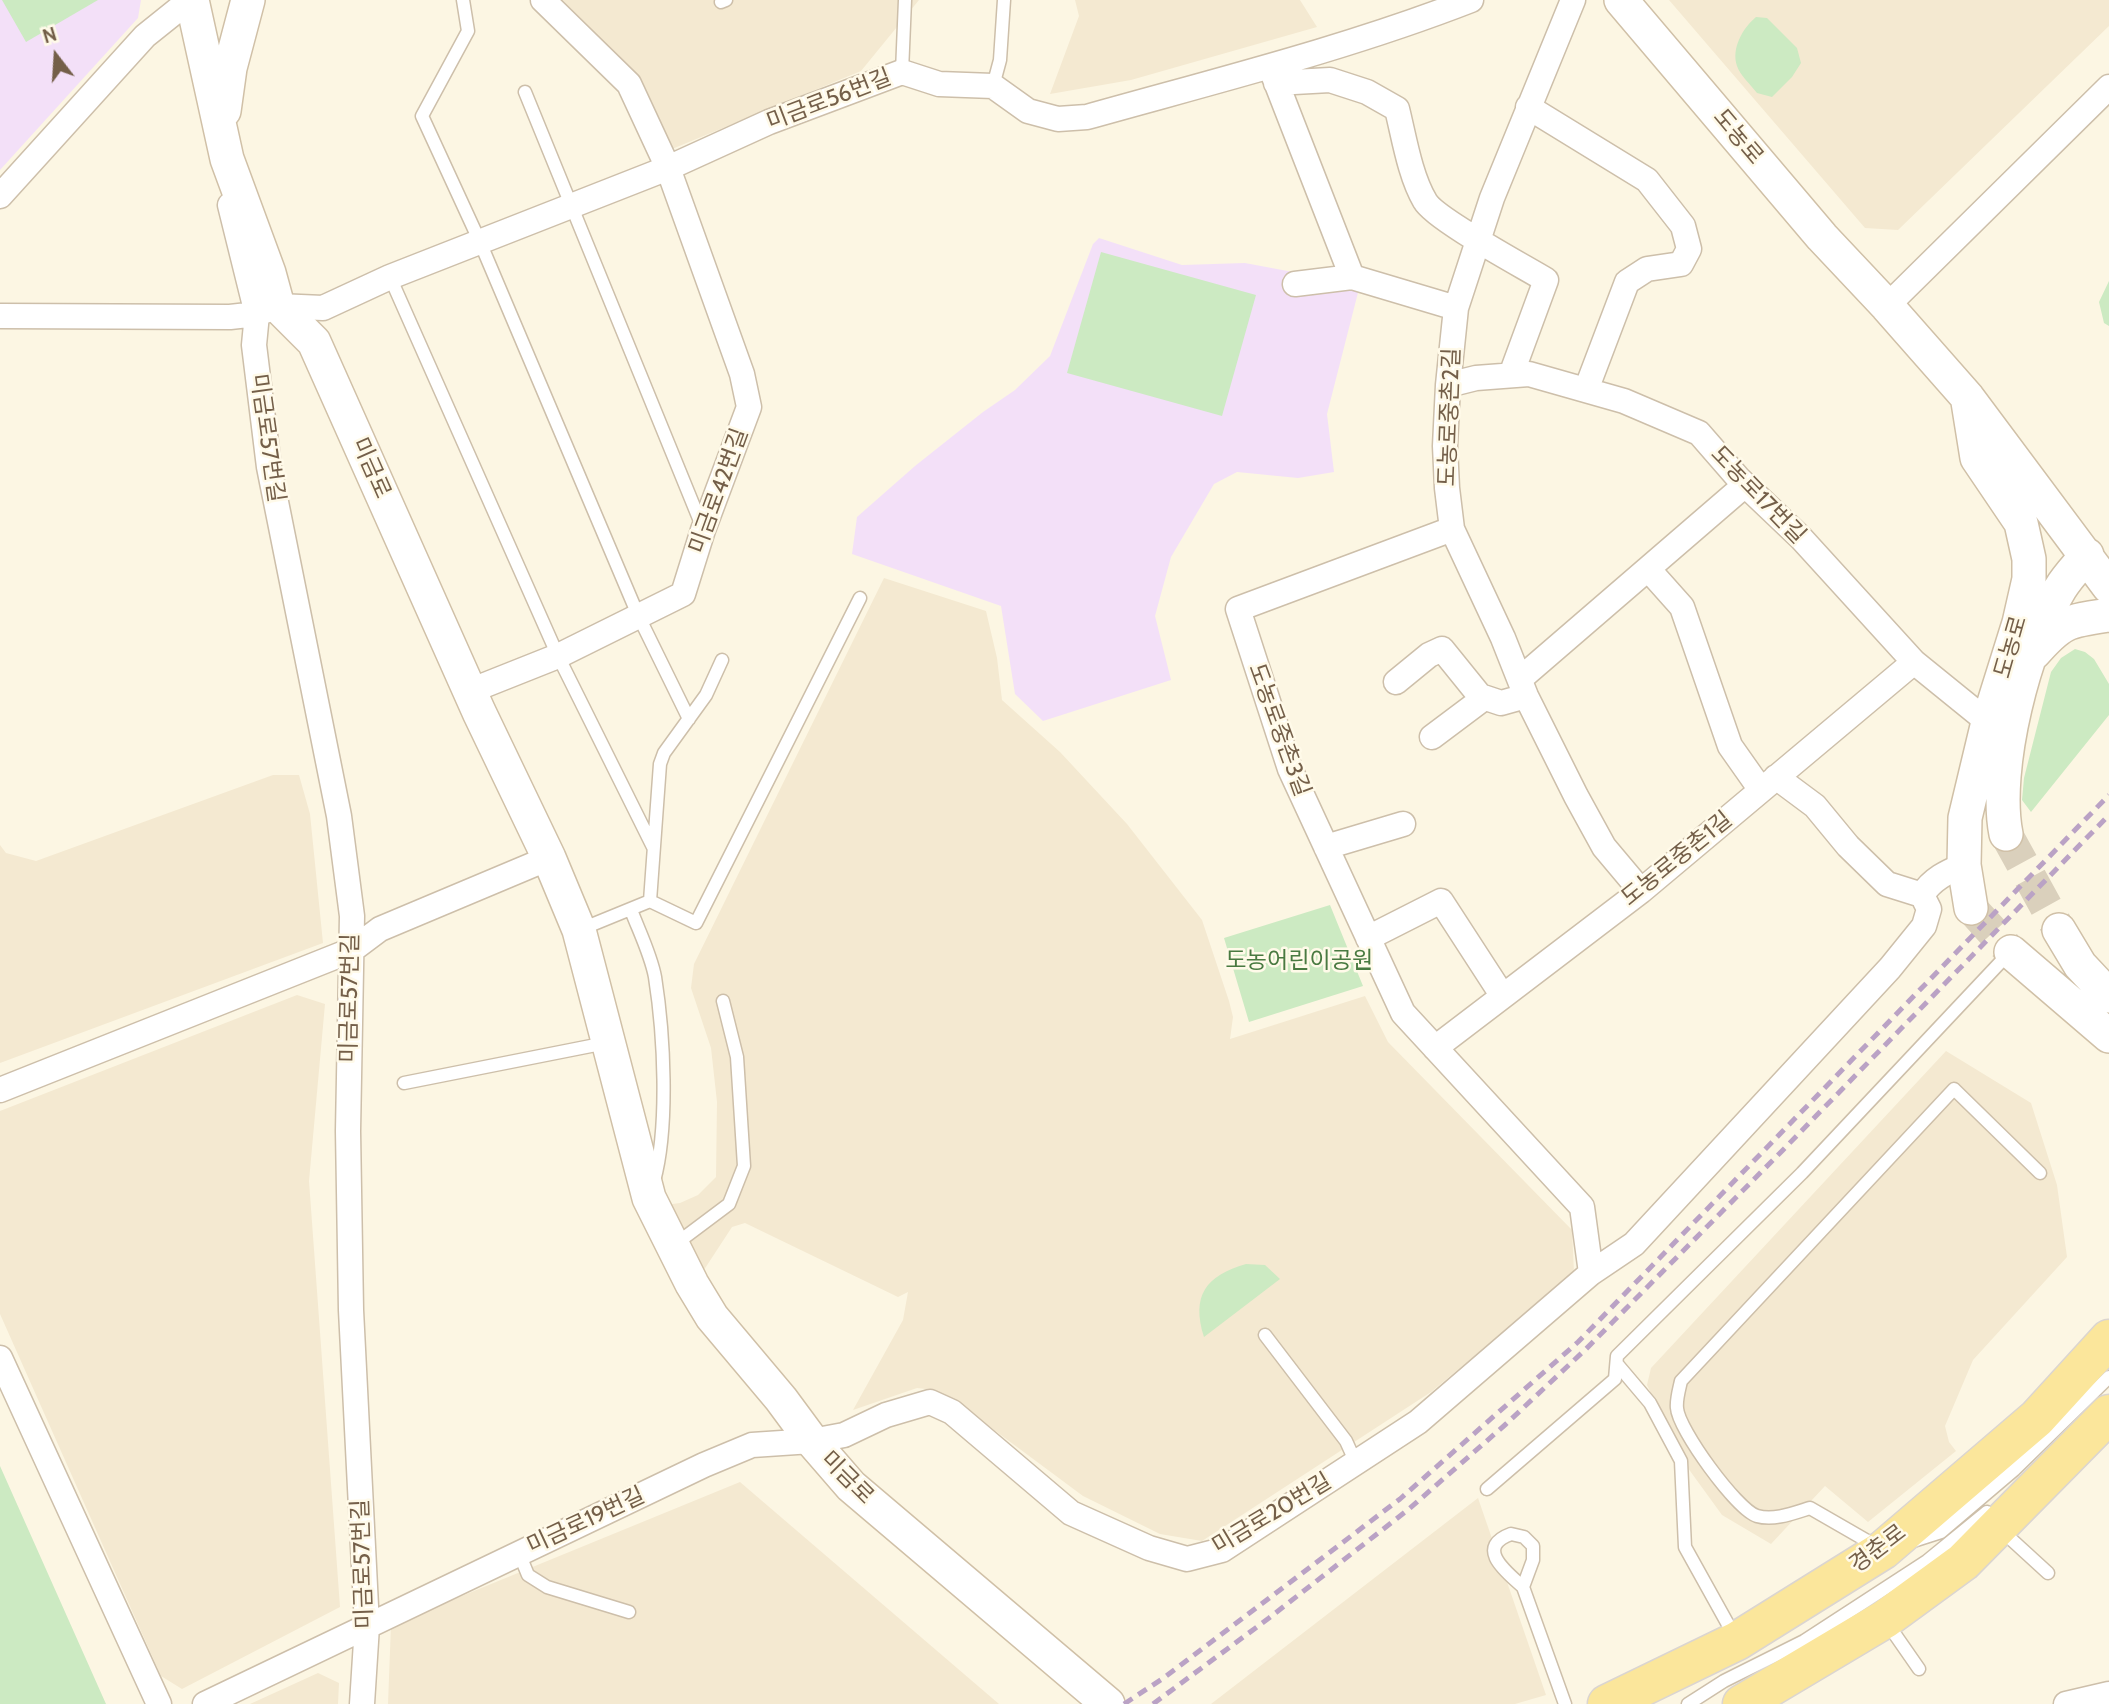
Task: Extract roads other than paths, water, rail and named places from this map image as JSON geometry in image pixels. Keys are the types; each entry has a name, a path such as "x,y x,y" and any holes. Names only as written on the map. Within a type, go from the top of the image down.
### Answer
{"main road":[{"name":"경춘로","path":"1607,1704 1737,1641 1883,1550 2037,1418 2109,1339"},
{"path":"1742,1704 1885,1619 1963,1562 2004,1507 2103,1420"}],"street":[{"name":"미금로","path":"191,0 224,145 269,273 268,310 314,342 470,691 549,858 579,930 649,1198 692,1284 712,1317 851,1486 1108,1704"},
{"path":"0,196 145,36 191,0"},
{"path":"224,145 230,68 248,0"},
{"name":"미금로42번길","path":"470,691 558,656 683,594 703,530 749,407 742,374 668,168 629,84 543,0"},
{"path":"993,86 1028,111 1058,119 1087,117 1273,74 1471,0"},
{"name":"도농로중촌2길","path":"1573,0 1528,107 1456,308 1444,446 1452,529 1523,688 1576,796 1604,847 1641,891"},
{"name":"도농로","path":"1621,0 1822,237 1968,398 2109,587"},
{"name":"미금로56번길","path":"0,316 230,317 268,310 323,308 390,277 668,168 769,122 902,72 939,84 993,86"},
{"path":"1273,74 1330,80 1367,92 1397,109 1416,178 1426,203 1451,223 1546,280 1511,375"},
{"path":"1273,74 1352,277"},
{"path":"1887,306 2109,87"},
{"path":"1528,107 1647,180 1682,226 1689,249 1681,264 1647,269 1628,282 1586,390"},
{"path":"1295,284 1352,277 1456,308"},
{"name":"미금로57번길","path":"268,310 254,345 269,467 339,816 352,916 348,1131 351,1311 367,1626 362,1704"},
{"name":"도농로17번길","path":"1448,385 1476,377 1529,374 1624,401 1699,433 1745,485 1801,538 1914,662 2000,724"},
{"name":"도농로","path":"1968,398 1977,458 2021,523 2029,559 2029,579 2000,724 2004,771 2001,811 2006,834"},
{"path":"1396,682 1429,655 1442,649 1480,696 1501,704 1523,688 1649,569 1745,485"},
{"name":"도농로중촌3길","path":"1452,529 1238,609 1290,769 1403,1013 1582,1208 1591,1273"},
{"name":"도농로","path":"1971,908 1964,865 1965,818 2040,626 2060,587 2087,555"},
{"path":"1649,569 1682,607 1730,747 1769,783 1815,806 1849,846 1887,884 1922,895 1937,878 1964,865"},
{"path":"2030,657 2053,631 2074,620 2109,615"},
{"name":"도농로중촌1길","path":"1435,1048 1641,891 1914,662"},
{"path":"1432,737 1484,698"},
{"path":"1326,847 1403,824"},
{"path":"0,1090 352,950 380,929 549,858"},
{"name":"미금로20번길","path":"812,1441 844,1435 886,1415 930,1402 952,1412 1071,1513 1149,1548 1187,1559 1222,1550 1418,1422 1591,1273 1634,1244 1889,968 1924,926 1928,909 1922,895"},
{"path":"1368,938 1441,901 1502,995"},
{"path":"2059,930 2080,965 2109,996"},
{"path":"2011,951 2109,1036"},
{"path":"0,1358 159,1704"},
{"name":"미금로19번길","path":"205,1704 704,1465 752,1445 812,1441"},
{"path":"2066,1704 2109,1695"}],"lane":[{"path":"463,0 468,31 422,116 480,242 638,615 689,719"},
{"path":"902,72 905,0"},
{"path":"993,86 1000,60 1004,0"},
{"path":"526,92 703,530"},
{"path":"390,277 558,656 653,847"},
{"path":"650,901 696,923 860,598"},
{"path":"650,901 660,764 664,753 706,695 722,660"},
{"path":"579,930 650,901"},
{"path":"631,910 654,974 663,1066 659,1161 649,1198"},
{"path":"1487,1489 1615,1379 1617,1356 1802,1173 2011,951"},
{"path":"673,1246 729,1204 744,1166 737,1057 723,1001"},
{"path":"404,1083 610,1043"},
{"path":"2040,1172 1954,1088 1681,1381 1676,1409 1690,1440 1721,1483 1755,1516 1775,1517 1810,1508 1883,1550 1941,1532 2014,1470 2109,1377"},
{"path":"1265,1335 1346,1441 1356,1463"},
{"path":"1617,1364 1650,1403 1681,1461 1685,1547 1737,1641"},
{"path":"1688,1704 1724,1681 1804,1641 2004,1507 2048,1573"},
{"path":"519,1553 528,1575 547,1587 629,1612"},
{"path":"1524,1587 1565,1704"},
{"path":"1885,1619 1919,1669"}],"tunnel":[{"path":"2006,834 2059,930"},
{"path":"1971,908 2011,952"}],"railway":[{"path":"1124,1704 1165,1677 1400,1499 1578,1342 2109,795"},
{"path":"1153,1704 1409,1509 1506,1424 1586,1349 2109,815"}],"park label":[{"name":"도농어린이공원","path":"1299,961"}]}
